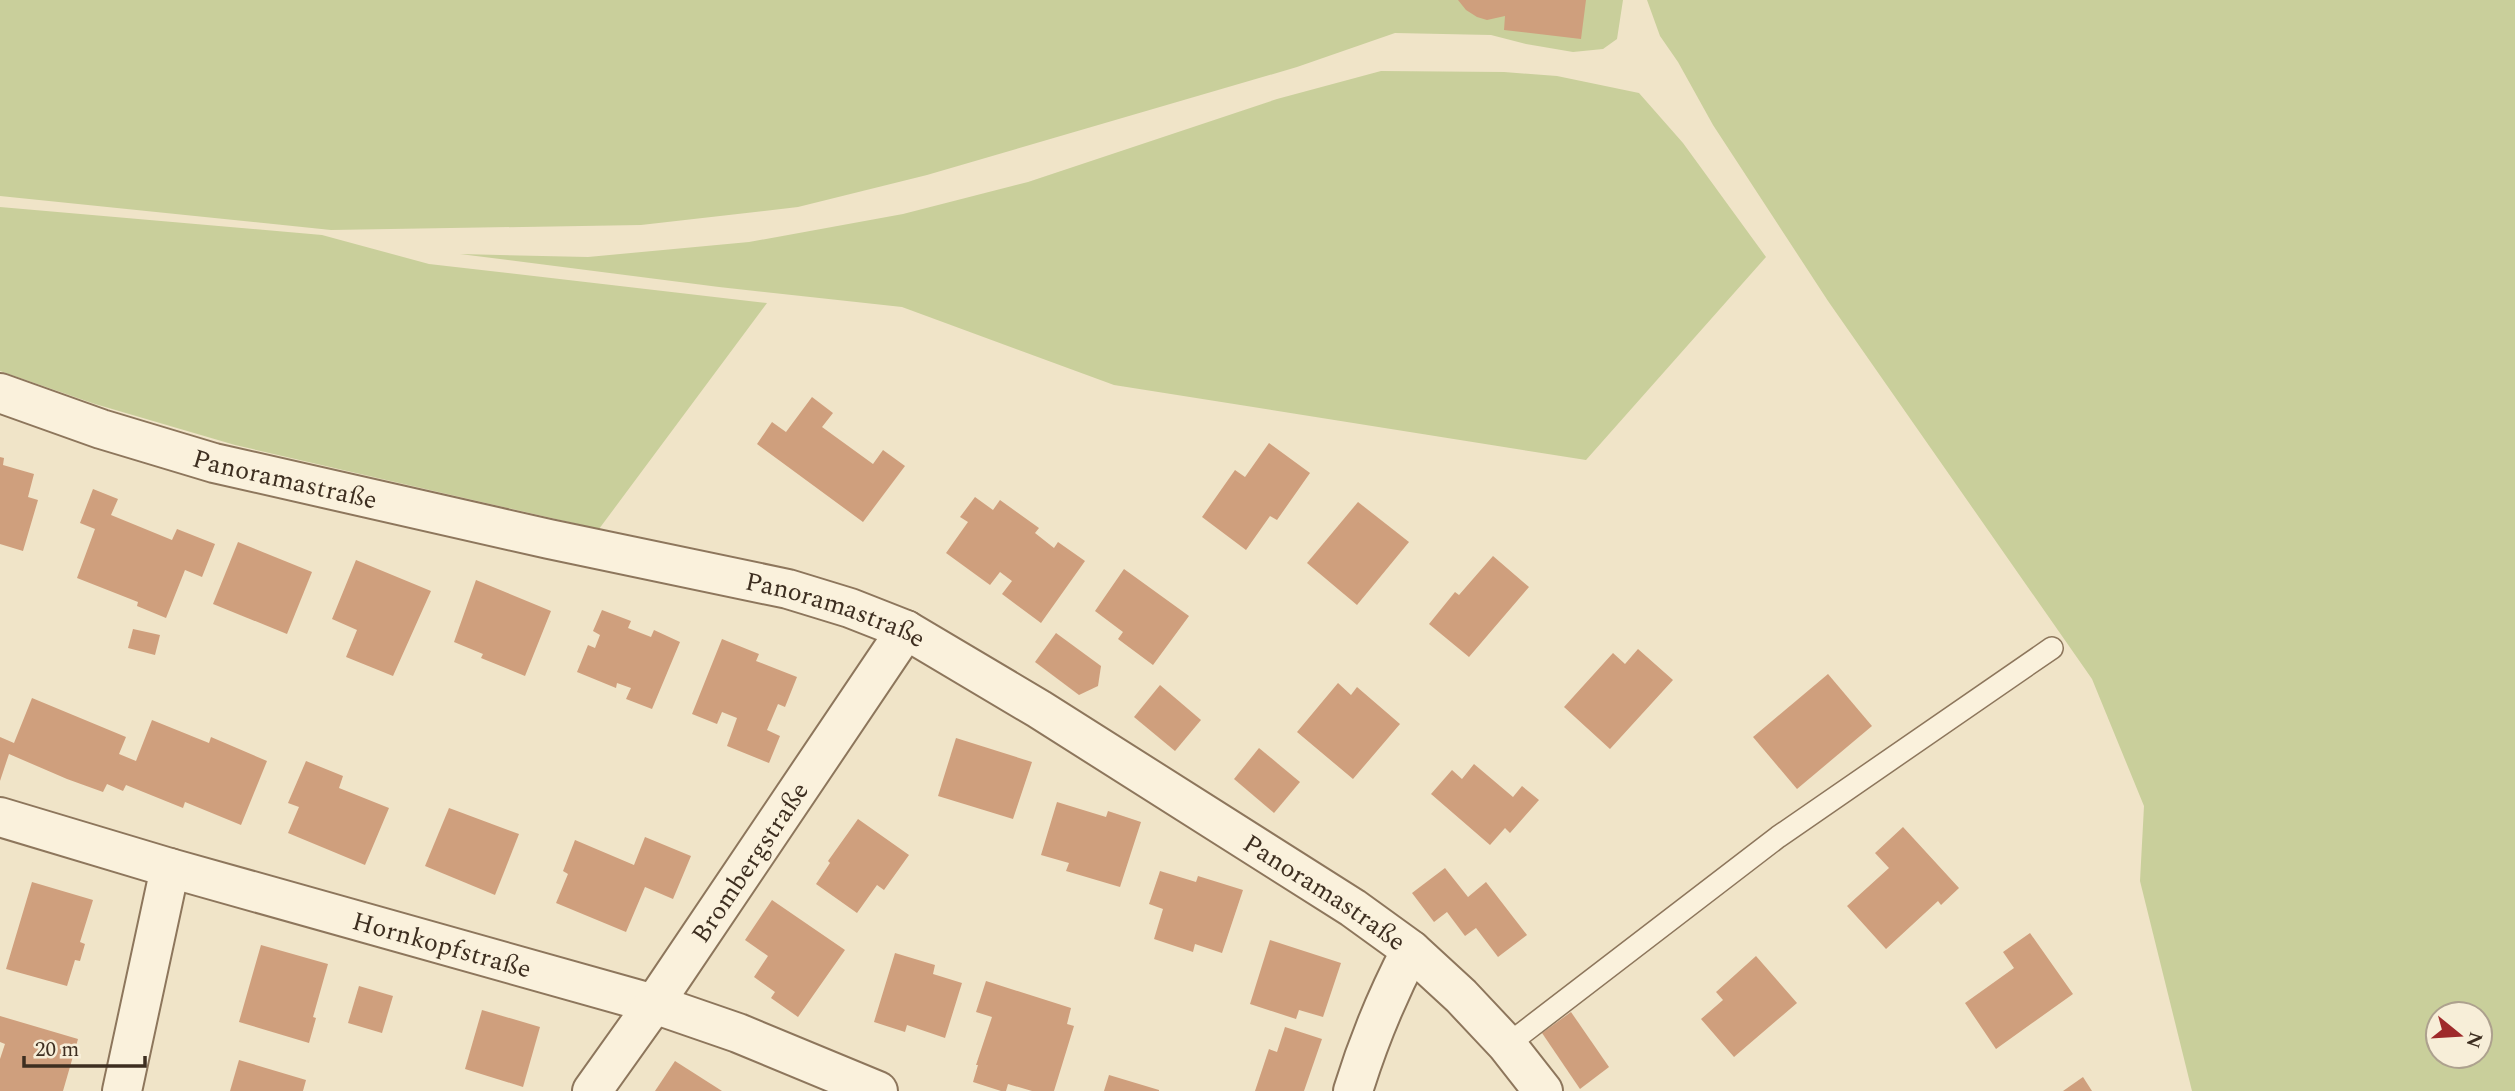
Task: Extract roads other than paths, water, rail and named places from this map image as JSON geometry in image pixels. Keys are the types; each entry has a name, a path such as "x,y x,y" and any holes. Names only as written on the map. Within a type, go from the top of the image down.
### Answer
{"street":[{"name":"Panoramastraße","path":"0,393 101,429 214,463 549,539 788,589 850,608 906,630 1040,709 1353,908 1411,950 1461,996 1507,1045 1543,1091"},
{"name":"Brombergstraße","path":"592,1091 654,1004 906,630"},
{"name":"Hornkopfstraße","path":"0,817 170,868 654,1004 738,1033 878,1091"},
{"path":"122,1091 170,868"},
{"path":"1353,1091 1363,1056 1389,993 1411,950"}],"lane":[{"path":"1507,1045 1779,837 2052,648"}]}
